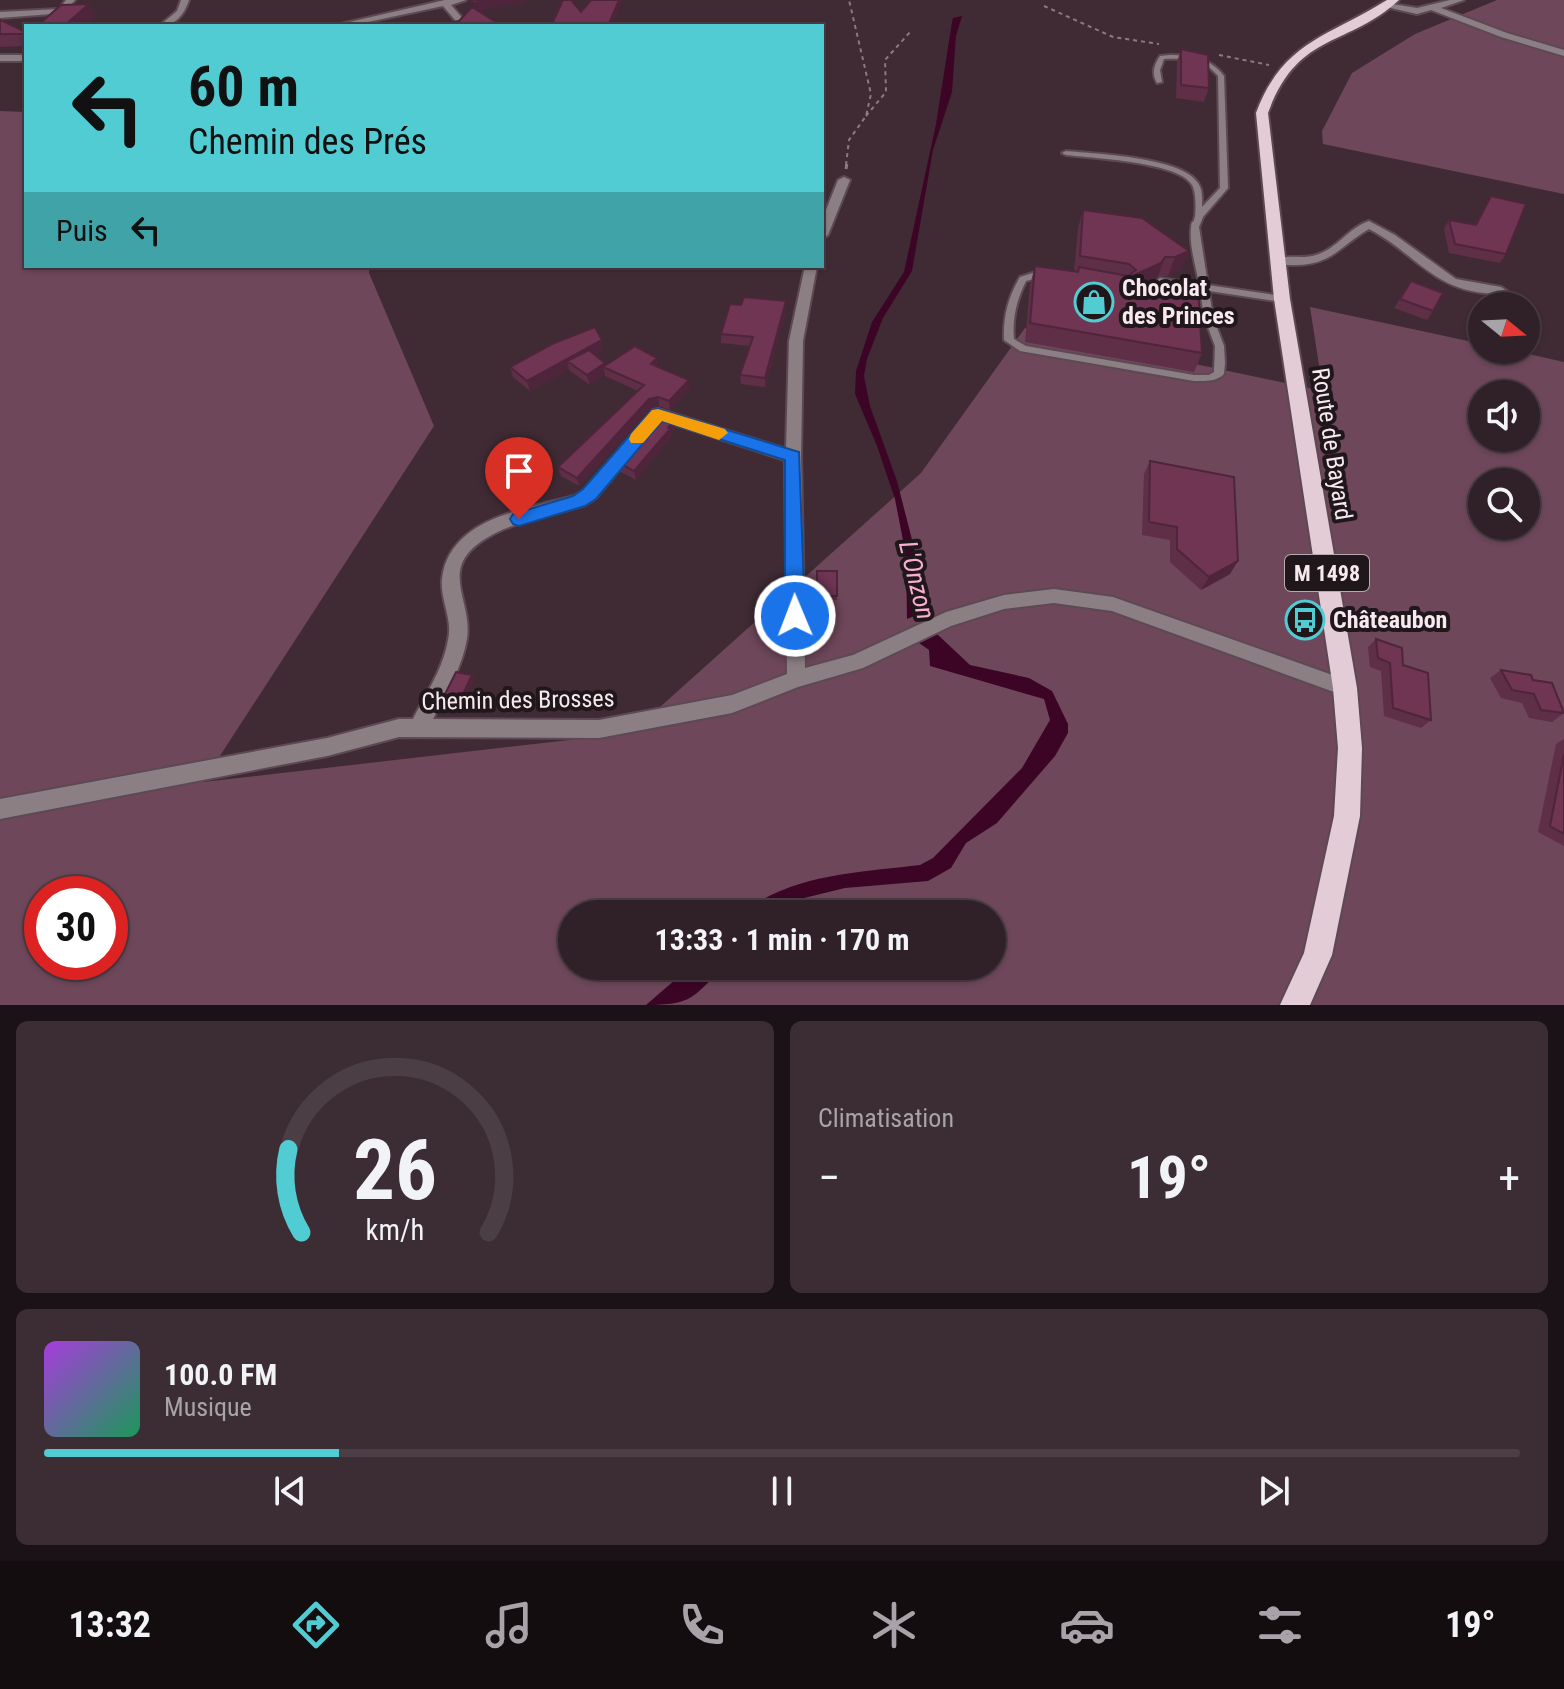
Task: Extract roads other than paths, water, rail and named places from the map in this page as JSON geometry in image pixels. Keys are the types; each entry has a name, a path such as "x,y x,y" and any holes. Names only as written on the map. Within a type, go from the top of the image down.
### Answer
{"main road":[{"name":"Route de Bayard","path":"1295,1005 1318,955 1347,816 1350,748 1345,688 1282,299 1262,113 1268,92 1283,68 1305,49 1390,3"}],"street":[{"path":"0,13 61,11 71,0"},
{"path":"166,24 181,12 185,0"},
{"path":"344,24 429,3 462,0"},
{"path":"1390,3 1417,11 1460,0"},
{"path":"0,13 12,1"},
{"path":"445,3 460,20 456,24"},
{"path":"1434,8 1504,35 1564,53"},
{"path":"0,58 24,58"},
{"path":"824,230 844,180"},
{"path":"1279,261 1305,262 1332,253 1355,230 1369,225 1384,231 1428,268 1455,283 1501,291"},
{"path":"796,679 793,457 796,341 811,268"},
{"path":"418,728 444,679 458,638 458,614 450,583 454,560 465,542 489,528 579,501 590,494 658,414 793,457"},
{"name":"Chemin des Brosses","path":"0,809 327,747 399,728 599,729 732,704 796,679 856,662 946,620 1004,602 1054,596 1113,604 1345,688"}],"lane":[{"path":"1059,277 1039,274 1023,279 1007,322 1009,340 1023,349 1194,378 1219,374 1223,358 1218,335 1207,311 1195,227 1199,216 1224,188 1221,76 1217,69 1204,61 1162,57 1155,73 1159,82"},
{"path":"1066,153 1149,163 1188,174 1196,184 1199,216"},
{"path":"1160,281 1282,299"}],"water":[{"path":"962,16 956,36 952,92 933,150 912,271 883,318 867,359 864,376 870,406 897,481 930,610 907,619 906,556 895,499 855,394 856,371 872,322 904,272 936,124 952,22 953,18"},
{"path":"937,634 970,665 1029,678 1052,691 1068,724 1068,733 1055,756 997,823 966,843 951,868 928,881 845,888 796,900 763,900 781,890 827,877 920,865 933,858 1022,768 1050,720 1044,699 930,666 929,650 919,643"},
{"path":"675,980 710,980 683,1001 646,1005"}],"waterway":[{"name":"L'Onzon","path":"919,605 936,645"}],"place":[{"name":"Chocolat des Princes","path":"1094,302"},
{"name":"Châteaubon","path":"1305,620"}]}
